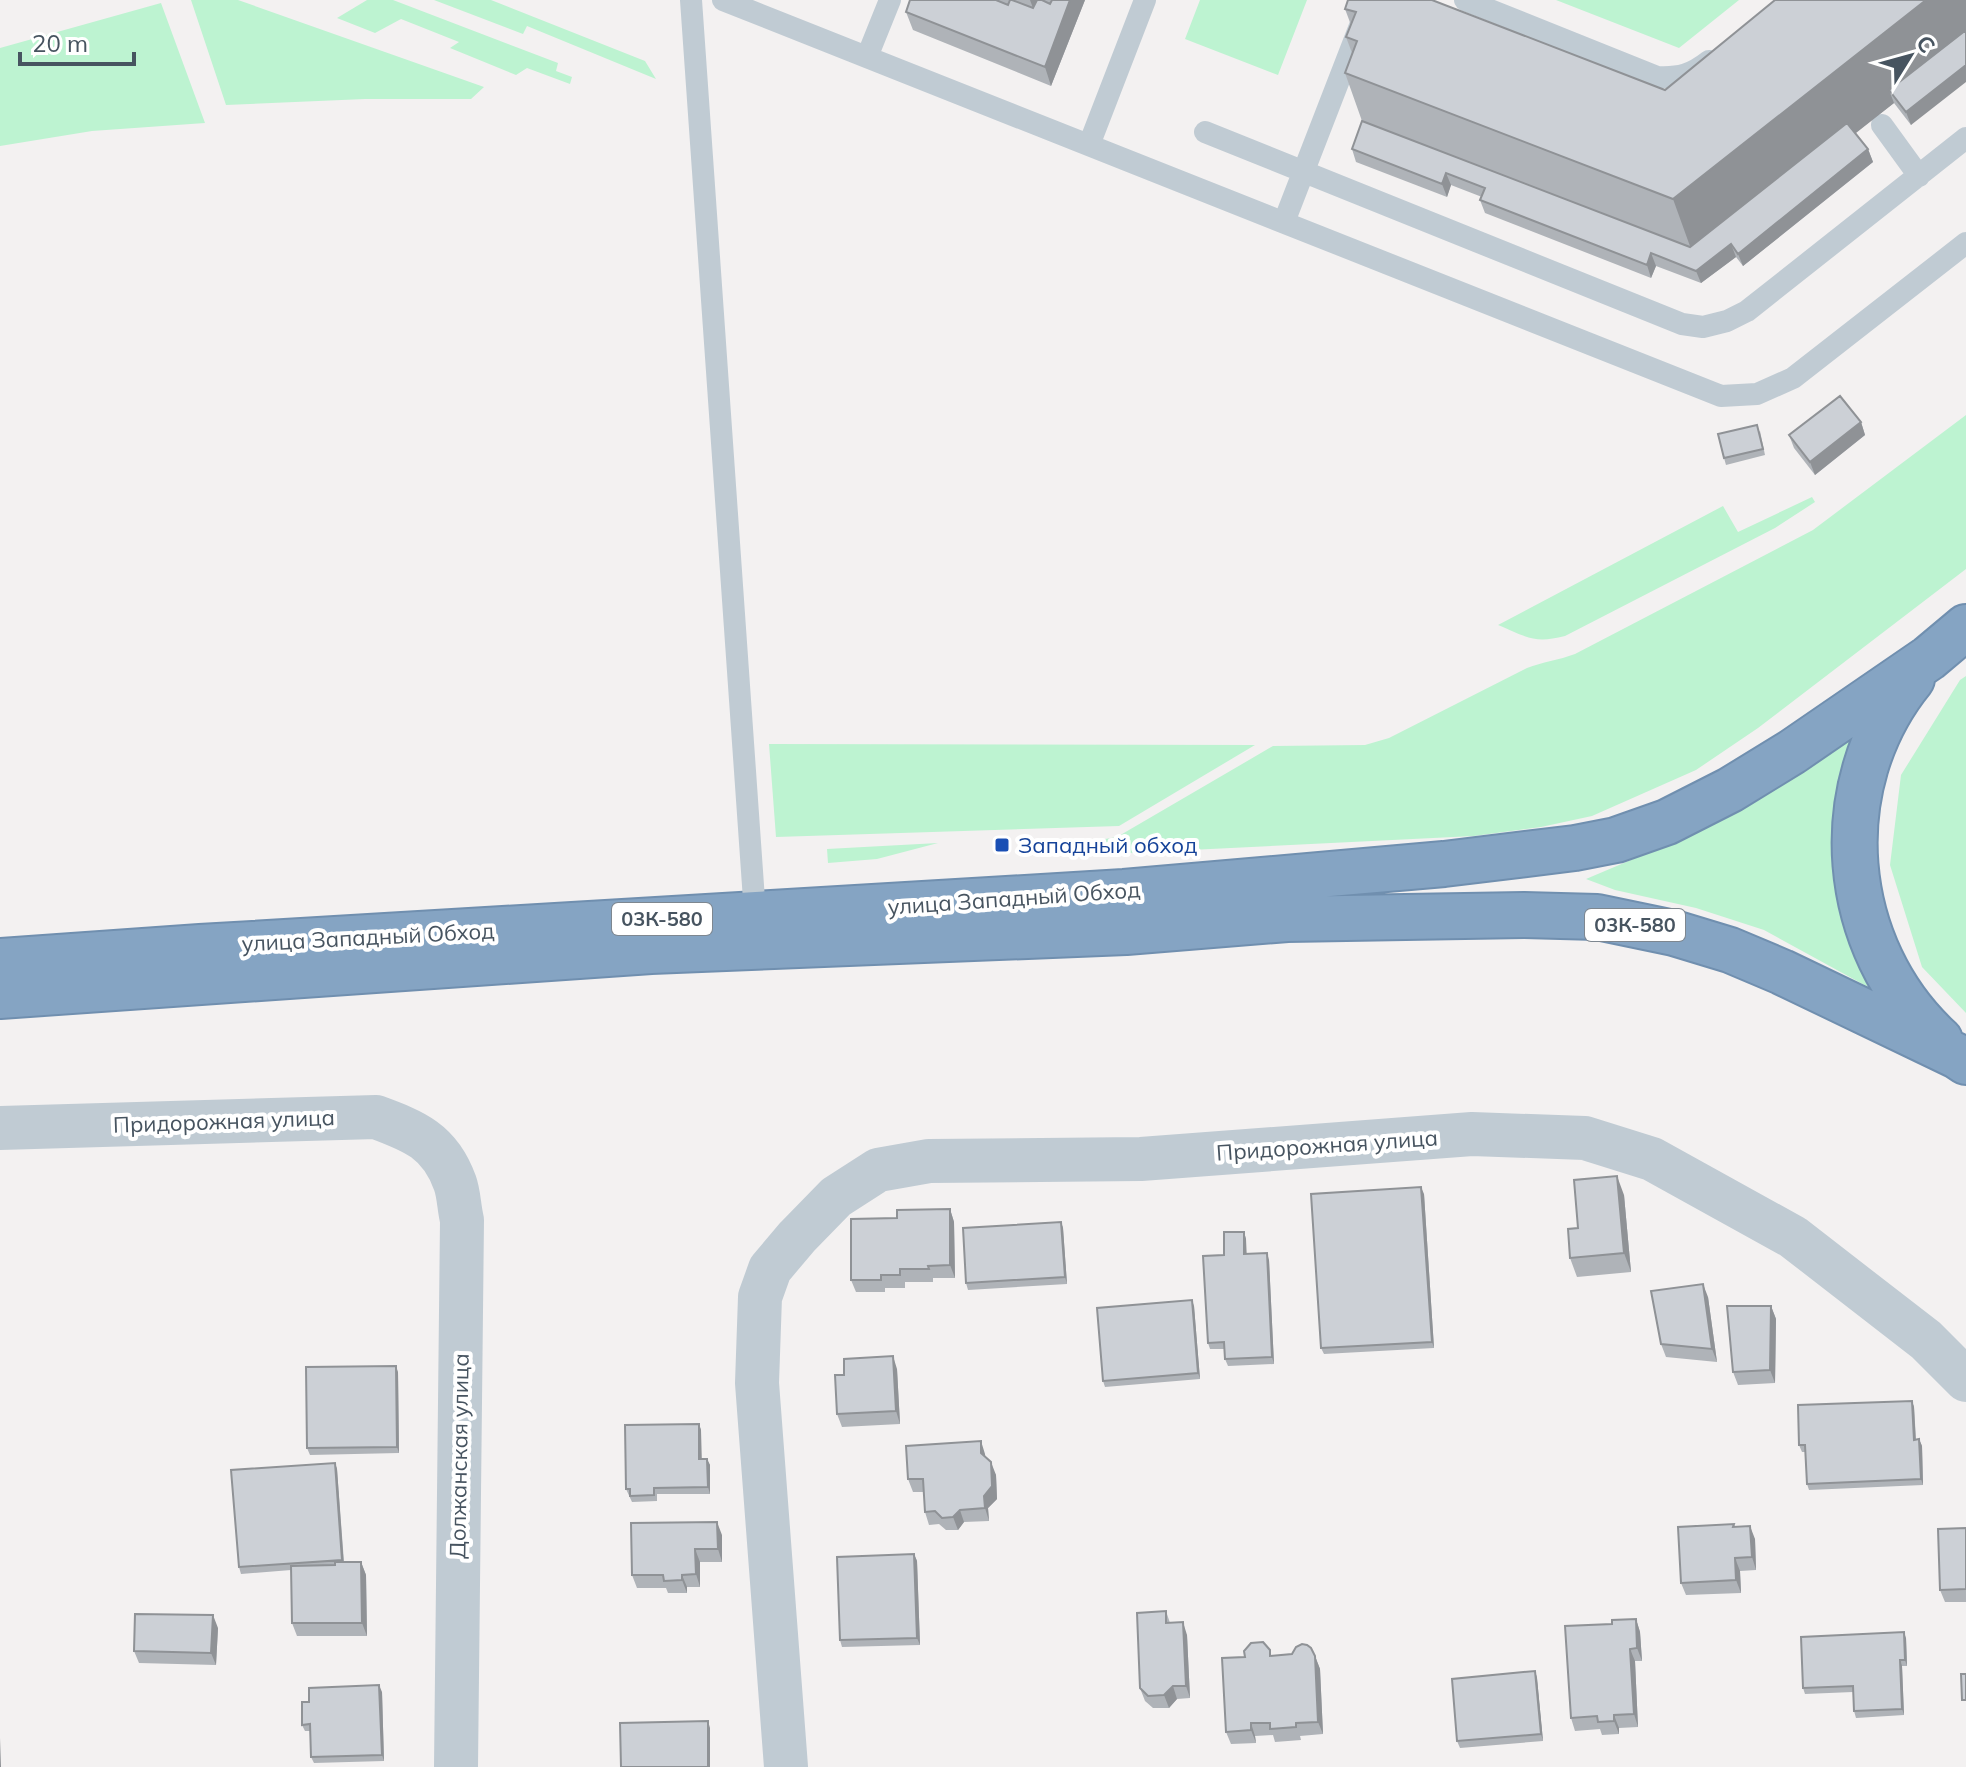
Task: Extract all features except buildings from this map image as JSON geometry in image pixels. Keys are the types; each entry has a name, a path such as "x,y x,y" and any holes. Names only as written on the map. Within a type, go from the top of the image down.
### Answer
{"highway":[{"name":"улица Западный Обход","path":"0,961 1155,889 1444,864 1575,848 1616,840 1667,822 1730,790 1792,752 1929,658 1966,627"},
{"name":"03К-580","path":"1929,658 1897,697 1875,741 1859,788 1854,838 1857,888 1870,936 1892,981 1921,1022 1962,1059"},
{"name":"улица Западный Обход","path":"0,996 651,951 1126,932 1287,919 1539,915 1597,917 1674,933 1730,950 1962,1059"}],"street":[{"name":"Придорожная улица","path":"0,1128 376,1117 413,1131 438,1151"},
{"name":"Придорожная улица","path":"786,1767 757,1383 760,1297 770,1269 797,1237 836,1197 878,1170 929,1161 1141,1159 1472,1134 1585,1138 1652,1159 1793,1237 1926,1340 1966,1380"},
{"name":"Должанская улица","path":"438,1151 455,1183 462,1220 456,1767"}],"lane":[{"path":"691,0 755,914"},
{"path":"723,0 1721,396 1757,394 1793,378 1966,243"},
{"path":"867,57 890,0"},
{"path":"1089,145 1145,0"},
{"path":"1284,222 1370,0"},
{"path":"1465,0 1657,77 1676,78 1697,70 1730,44"},
{"path":"1882,125 1919,176"},
{"path":"1205,132 1682,324 1703,327 1727,321 1747,311 1966,138"}],"green space":[{"path":"191,0 238,0 484,87 471,99 365,99 226,105"},
{"path":"367,0 393,0 558,63 556,71 572,77 570,84 527,68 516,75 450,48 459,42 401,19 375,33 337,18"},
{"path":"434,0 491,0 645,61 656,79 527,26 523,34"},
{"path":"1200,0 1307,0 1278,75 1185,39"},
{"path":"1556,0 1739,0 1679,48"},
{"path":"161,3 205,123 92,131 0,146 0,48"},
{"path":"1966,415 1966,569 1758,728 1696,770 1592,816 1474,836 1108,854 1064,846 1117,837 1273,746 1365,745 1389,738 1527,668 1575,654 1813,530"},
{"path":"1812,497 1815,502 1775,528 1565,636 1538,639 1498,625 1723,506 1738,532"},
{"path":"1966,676 1966,1013 1922,967 1890,865 1901,775 1960,680"},
{"path":"1864,720 1836,863 1851,947 1868,987 1764,930 1696,908 1615,890 1586,879 1697,832 1766,789"},
{"path":"769,744 1255,745 1119,826 776,837"},
{"path":"938,843 877,859 828,863 827,849"}],"place":[{"name":"Западный обход","path":"1002,845"}]}
